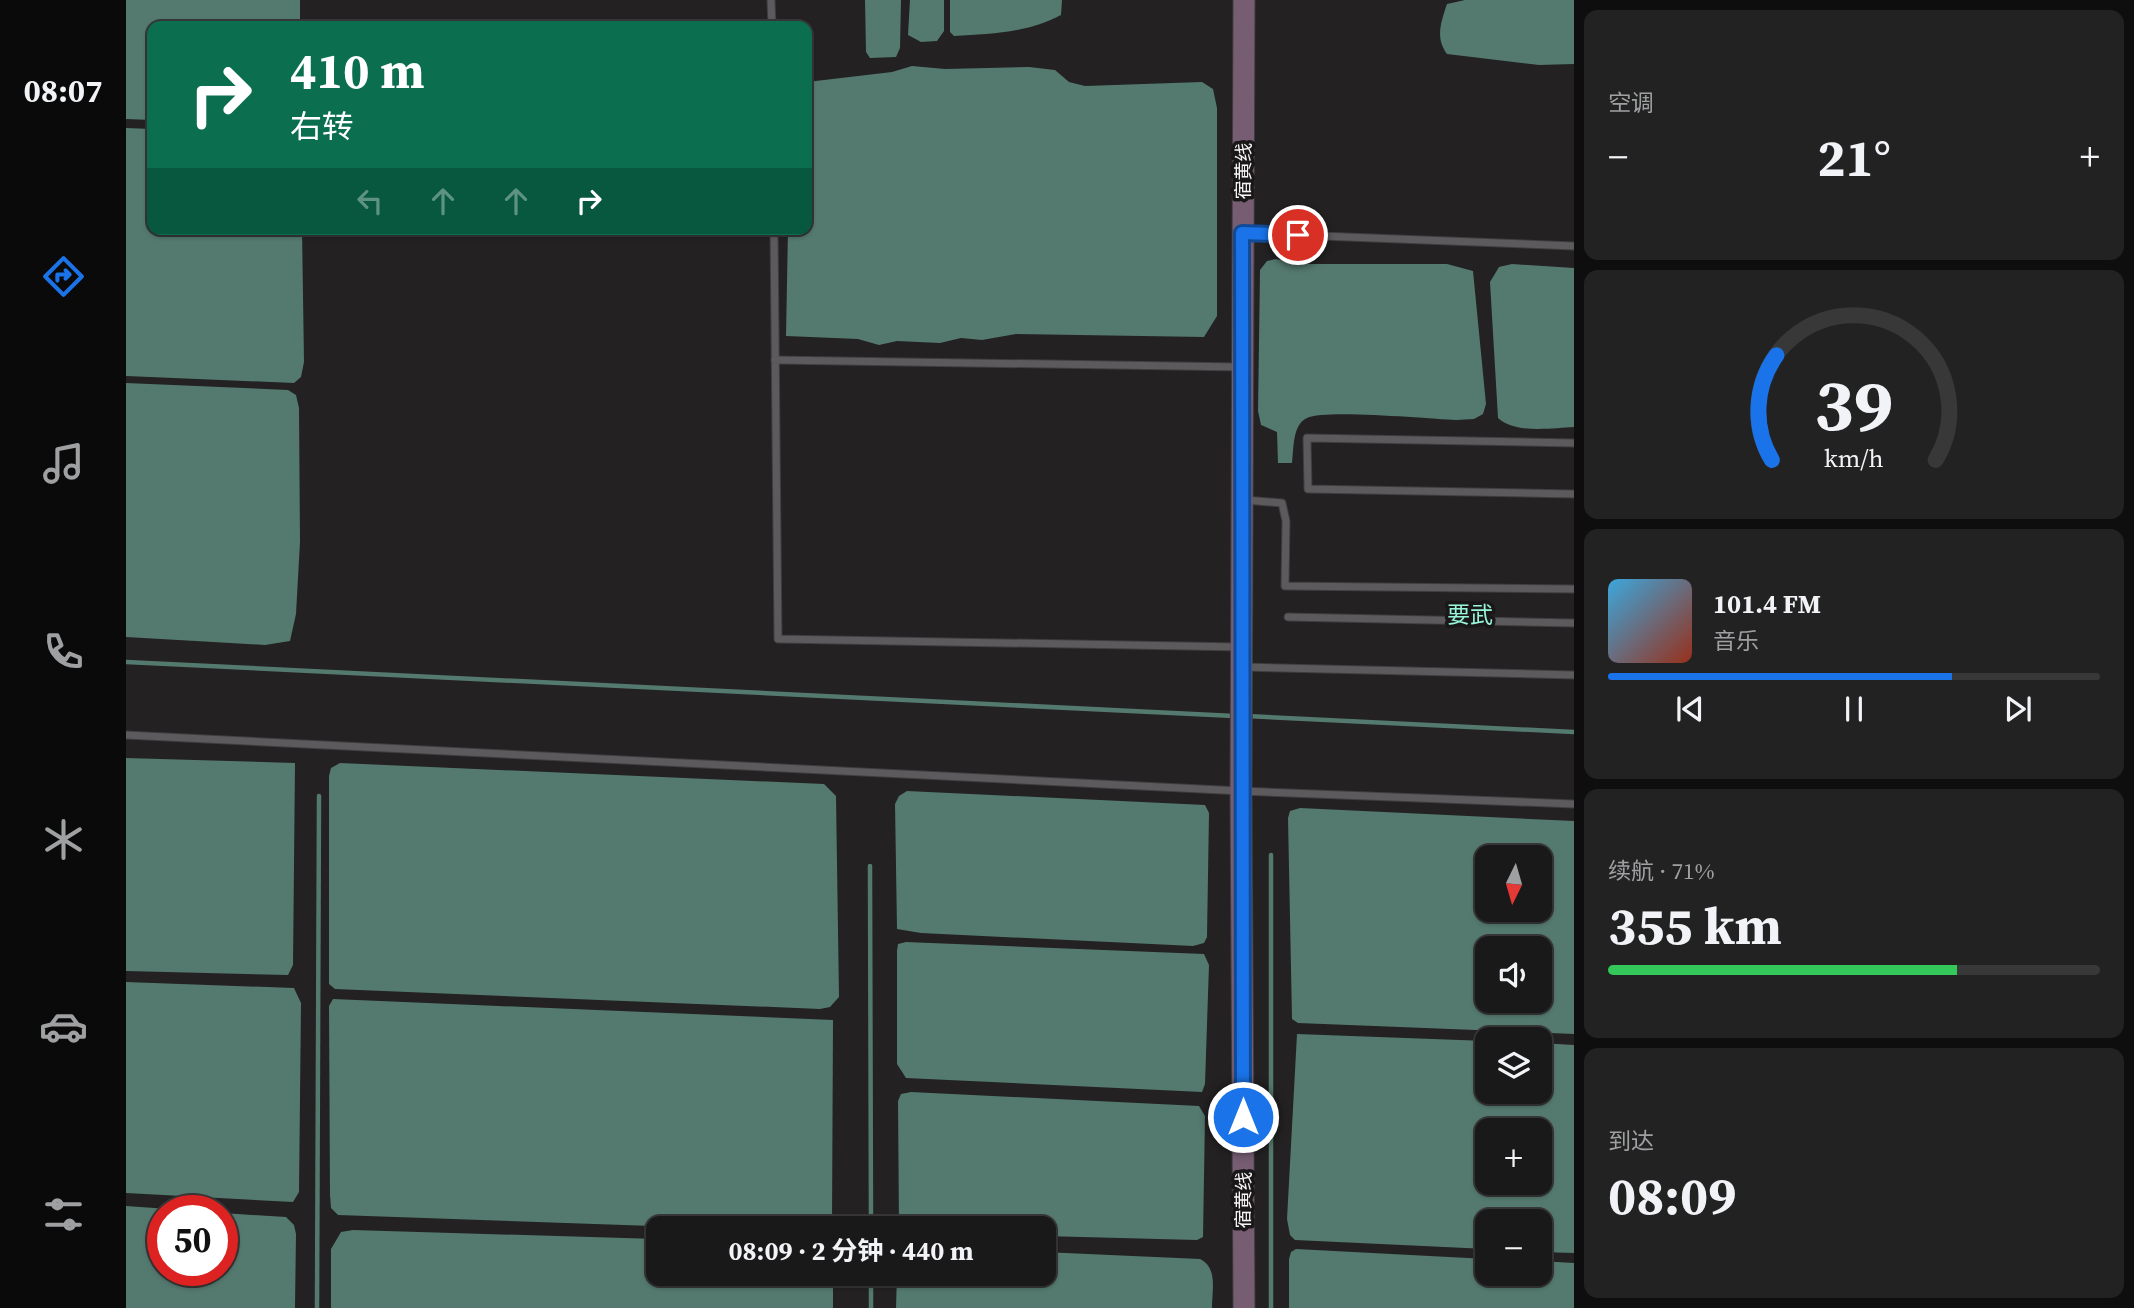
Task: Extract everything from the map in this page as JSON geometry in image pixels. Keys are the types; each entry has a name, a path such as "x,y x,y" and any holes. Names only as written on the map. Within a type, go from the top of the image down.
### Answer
{"main road":[{"name":"宿黄线","path":"1244,0 1241,665 1244,1308"}],"lane":[{"path":"771,0 772,21"},
{"path":"1242,233 1574,246"},
{"path":"774,235 778,639 1241,665 1574,676"},
{"path":"775,360 1242,367"},
{"path":"1574,443 1307,438 1308,489 1574,494"},
{"path":"1242,500 1282,503 1286,521 1285,586 1574,589"},
{"path":"1289,617 1574,623"},
{"path":"126,735 1241,791 1574,804"}],"shaded area":[{"path":"126,0 300,0 300,21 147,21 147,120 126,119"},
{"path":"865,0 901,0 900,48 896,57 870,58 866,52"},
{"path":"910,0 944,0 944,31 937,41 921,42 908,35"},
{"path":"950,0 1062,0 1061,15 1022,29 954,36 950,32"},
{"path":"1465,0 1574,0 1574,64 1539,65 1447,54 1440,36 1447,4"},
{"path":"912,66 945,69 1029,67 1055,70 1069,82 1085,86 1202,82 1213,89 1217,108 1217,316 1204,337 1016,334 982,340 961,338 940,343 897,341 879,345 858,339 786,336 788,235 812,235 812,81 892,72"},
{"path":"126,128 147,129 147,235 302,235 304,362 301,377 294,383 126,376"},
{"path":"1276,259 1297,264 1447,264 1473,271 1486,404 1483,414 1474,419 1456,420 1355,414 1318,415 1307,418 1299,426 1292,463 1278,463 1277,432 1261,425 1258,411 1260,270 1267,261"},
{"path":"1512,264 1574,268 1574,427 1524,428 1505,423 1498,418 1490,282 1499,267"},
{"path":"126,383 288,390 296,395 299,408 300,542 296,614 290,641 265,645 126,637"},
{"path":"126,758 295,763 293,965 288,975 126,971"},
{"path":"340,763 824,784 836,796 839,997 830,1007 820,1009 335,989 329,984 329,776 331,768"},
{"path":"907,791 1205,805 1209,813 1207,937 1204,943 1193,946 921,933 897,929 895,804 899,796"},
{"path":"1300,808 1574,821 1574,1034 1552,1033 1552,1027 1475,1027 1475,1030 1298,1023 1292,1019 1290,811"},
{"path":"906,942 1204,954 1209,965 1205,1084 1202,1092 906,1078 897,1064 897,951 898,944"},
{"path":"126,982 294,988 301,1003 299,1192 293,1202 238,1199 238,1195 126,1193"},
{"path":"333,999 833,1020 832,1216 646,1216 646,1226 338,1215 331,1208 330,1195 329,1006"},
{"path":"1297,1034 1475,1041 1475,1104 1552,1104 1552,1044 1574,1045 1574,1253 1552,1252 1552,1209 1475,1209 1475,1248 1295,1240 1290,1235 1287,1219"},
{"path":"911,1092 1199,1106 1205,1116 1203,1237 1197,1240 1056,1236 1056,1216 899,1216 898,1101 901,1094"},
{"path":"126,1206 147,1207 147,1286 238,1286 238,1214 286,1217 294,1225 295,1308 126,1308"},
{"path":"353,1230 646,1239 646,1286 833,1286 833,1308 331,1308 331,1249 341,1232"},
{"path":"1296,1249 1475,1258 1475,1286 1552,1286 1552,1262 1574,1263 1574,1308 1289,1308 1291,1252"},
{"path":"1056,1253 1200,1259 1206,1263 1212,1274 1212,1308 896,1308 897,1286 1056,1286"}],"waterway":[{"path":"126,662 1234,716"},
{"path":"1246,716 1574,732"},
{"path":"317,1308 319,796"},
{"path":"1271,855 1271,1308"},
{"path":"870,866 871,1216"},
{"path":"871,1286 871,1308"}],"district":[{"name":"要武","path":"1470,615"}],"route":[{"path":"1243,1117 1242,233 1298,235"}]}
